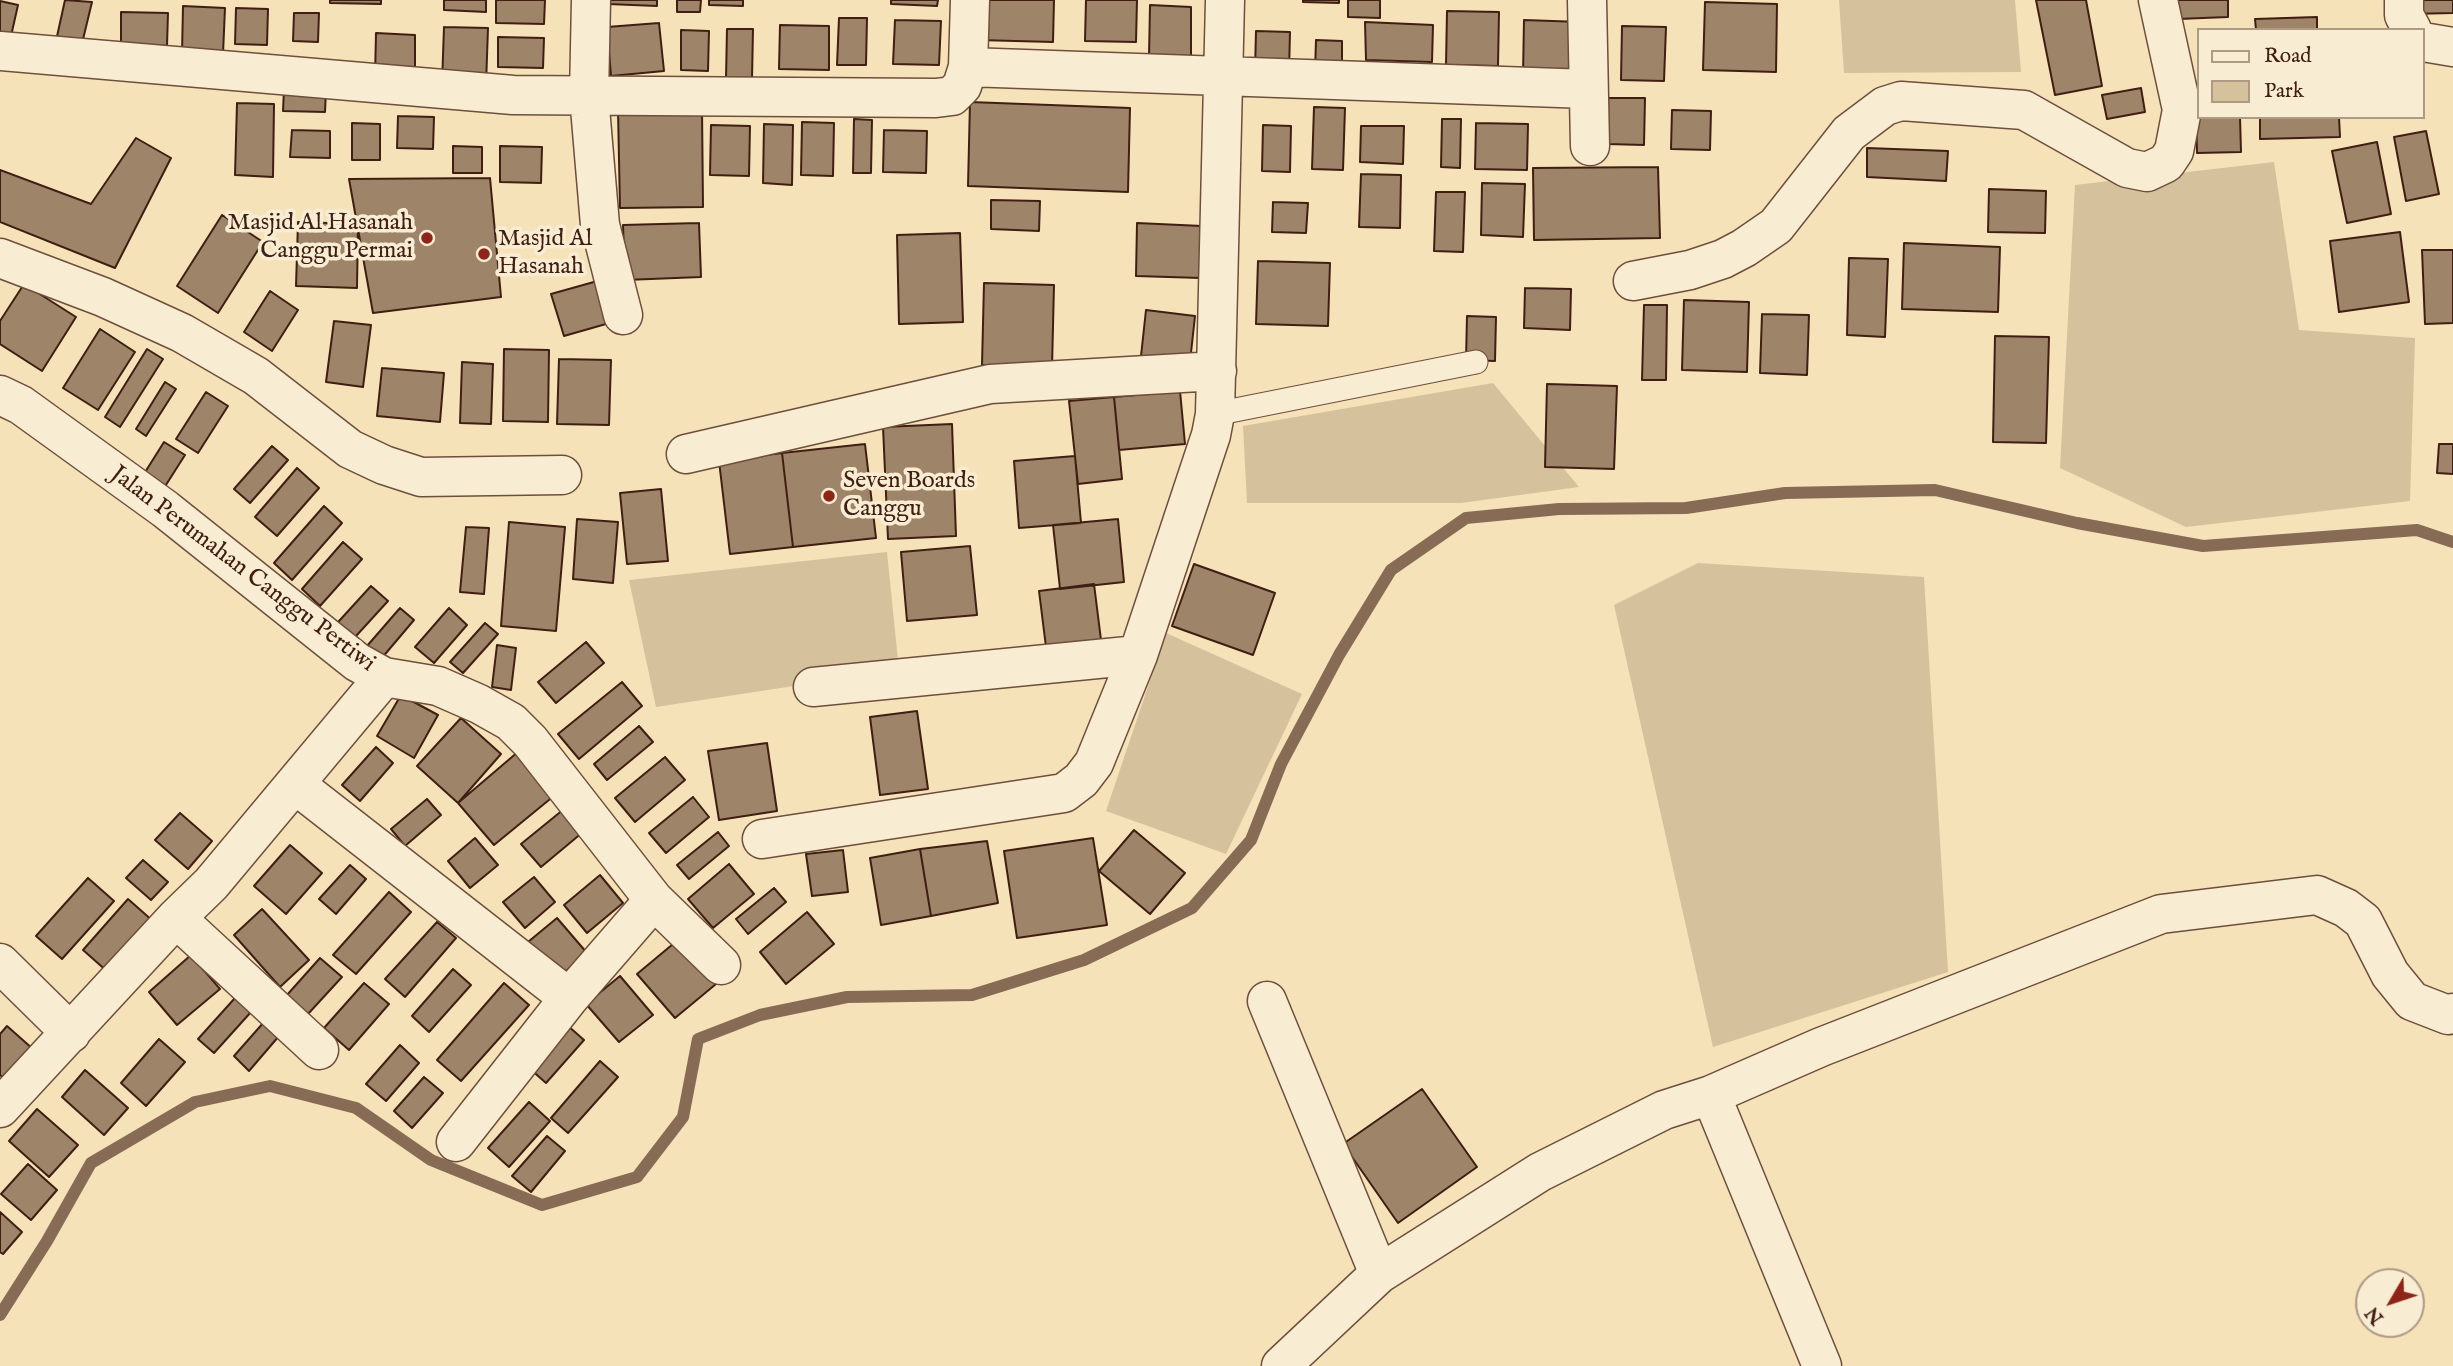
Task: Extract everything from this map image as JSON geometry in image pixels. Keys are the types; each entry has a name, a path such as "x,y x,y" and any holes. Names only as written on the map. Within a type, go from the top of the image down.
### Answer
{"street":[{"path":"591,0 589,96 600,225 623,315"},
{"path":"0,51 513,96 936,98 952,96 962,86 968,67 970,0"},
{"path":"762,839 1064,793 1081,780 1094,763 1138,655 1211,435 1215,414 1225,0"},
{"path":"1587,0 1590,145"},
{"path":"1633,281 1690,270 1723,259 1744,248 1776,226 1849,133 1885,106 1900,101 2024,110 2127,168 2147,172 2166,163 2174,151 2182,110 2158,0"},
{"path":"2404,0 2404,16 2411,28"},
{"path":"2425,42 2453,47"},
{"path":"968,67 1588,89"},
{"path":"0,258 103,297 182,333 256,376 350,449 384,465 421,477 562,475"},
{"path":"686,454 990,384 1217,371"},
{"name":"Jalan Perumahan Canggu Pertiwi","path":"0,395 21,405 165,509 356,662 384,677 438,686 511,722 530,741 654,900 721,965"},
{"path":"813,687 1138,655"},
{"path":"0,1108 176,918 212,884 384,677"},
{"path":"296,785 569,998"},
{"path":"1281,1366 1379,1275 1540,1172 1664,1110 1712,1095 1821,1047 1919,1011 2161,914 2316,895 2346,908 2363,921 2390,974 2412,1001 2448,1015 2453,1013"},
{"path":"456,1142 569,998 654,900"},
{"path":"176,918 319,1050"},
{"path":"0,963 71,1033"},
{"path":"1267,1001 1379,1275"},
{"path":"1712,1095 1822,1366"}],"lane":[{"path":"1215,414 1476,362"}],"green space":[{"path":"1839,0 2015,0 2021,72 1844,73"},
{"path":"2274,162 2299,330 2415,338 2410,501 2186,527 2060,468 2075,185"},
{"path":"1493,383 1579,487 1461,503 1247,503 1243,426"},
{"path":"887,552 899,670 656,707 629,580"},
{"path":"1698,563 1924,577 1948,972 1713,1047 1614,605"},
{"path":"1166,633 1302,694 1226,854 1106,811"}],"building":[{"path":"65,0 92,2 79,56 54,50"},
{"path":"330,0 381,0 381,4 330,3"},
{"path":"444,0 486,0 486,12 444,10"},
{"path":"496,0 545,0 544,24 496,23"},
{"path":"608,0 657,0 657,6 608,4"},
{"path":"677,0 701,0 700,12 677,12"},
{"path":"709,0 743,0 743,6 709,5"},
{"path":"891,0 938,0 937,6 891,4"},
{"path":"979,0 1054,0 1053,42 978,40"},
{"path":"1086,0 1137,0 1136,42 1085,41"},
{"path":"1339,0 1339,3 1303,2"},
{"path":"1348,0 1380,0 1380,18 1348,17"},
{"path":"2036,0 2086,0 2102,86 2055,95"},
{"path":"2177,0 2228,0 2228,17 2178,19"},
{"path":"2408,0 2453,0 2453,13 2409,14"},
{"path":"0,1 18,5 9,45 0,43"},
{"path":"1705,2 1777,4 1776,72 1703,70"},
{"path":"1150,5 1191,7 1191,58 1149,57"},
{"path":"183,6 225,8 223,54 182,53"},
{"path":"236,8 268,9 267,45 235,44"},
{"path":"1447,11 1499,12 1498,66 1446,65"},
{"path":"121,12 168,13 167,46 121,45"},
{"path":"294,13 319,13 318,42 293,41"},
{"path":"2317,17 2317,28 2256,28 2255,19"},
{"path":"839,18 867,18 866,65 837,65"},
{"path":"895,20 941,21 939,65 893,64"},
{"path":"1524,20 1581,22 1580,77 1523,75"},
{"path":"1365,22 1433,25 1432,62 1366,60"},
{"path":"659,23 664,71 611,76 607,27"},
{"path":"780,25 829,26 829,70 779,69"},
{"path":"1622,26 1666,27 1664,81 1621,80"},
{"path":"444,27 488,28 486,85 442,84"},
{"path":"727,29 753,29 752,79 726,78"},
{"path":"681,30 709,31 708,71 681,70"},
{"path":"1256,31 1290,32 1289,72 1255,71"},
{"path":"376,33 415,35 415,78 375,77"},
{"path":"498,37 544,38 543,68 498,67"},
{"path":"1316,40 1342,41 1342,73 1315,72"},
{"path":"2141,88 2145,112 2107,119 2102,95"},
{"path":"284,89 326,90 325,112 283,111"},
{"path":"1608,98 1645,98 1644,145 1607,144"},
{"path":"970,102 1130,108 1128,192 968,186"},
{"path":"237,103 274,104 273,177 235,175"},
{"path":"1314,107 1345,108 1343,170 1312,169"},
{"path":"702,109 703,207 620,208 618,110"},
{"path":"1672,110 1711,111 1710,150 1671,149"},
{"path":"2196,110 2198,119 2240,119 2241,152 2197,153"},
{"path":"398,116 434,117 433,149 397,148"},
{"path":"854,119 872,120 871,173 853,173"},
{"path":"1442,119 1461,119 1460,168 1441,167"},
{"path":"2260,119 2339,119 2340,137 2260,139"},
{"path":"802,122 834,123 833,176 801,175"},
{"path":"352,123 380,124 380,160 352,160"},
{"path":"1476,123 1528,124 1527,170 1475,169"},
{"path":"764,124 793,125 792,185 763,183"},
{"path":"711,125 750,126 749,176 710,175"},
{"path":"1263,125 1291,126 1290,172 1262,171"},
{"path":"1361,126 1404,126 1403,164 1360,162"},
{"path":"292,130 330,131 330,158 290,157"},
{"path":"884,130 927,131 926,173 883,172"},
{"path":"2426,131 2439,194 2406,201 2394,137"},
{"path":"136,138 171,158 115,268 0,222 0,170 91,204"},
{"path":"2377,142 2391,214 2347,223 2332,151"},
{"path":"453,146 482,147 482,173 453,173"},
{"path":"500,146 542,147 541,183 500,182"},
{"path":"1867,148 1948,151 1946,181 1867,177"},
{"path":"1658,167 1660,238 1534,240 1533,168"},
{"path":"1361,174 1401,175 1400,228 1359,227"},
{"name":"Masjid Al Hasanah Canggu Permai","path":"490,178 501,297 373,313 349,179"},
{"path":"1482,183 1525,184 1523,237 1481,235"},
{"path":"1989,189 2046,191 2045,233 1988,232"},
{"path":"1436,192 1465,192 1463,252 1434,251"},
{"path":"991,200 1040,201 1039,231 991,229"},
{"path":"1273,202 1308,203 1306,233 1272,232"},
{"path":"222,215 263,242 218,313 177,286"},
{"path":"298,222 358,224 357,288 296,286"},
{"path":"699,223 701,277 625,280 623,225"},
{"path":"1137,223 1202,226 1201,278 1136,276"},
{"path":"2400,232 2409,302 2339,312 2330,241"},
{"path":"960,233 963,322 899,324 897,235"},
{"path":"1904,243 2000,247 1998,312 1902,309"},
{"path":"2422,250 2453,250 2453,323 2425,324"},
{"path":"1849,258 1888,259 1885,337 1847,335"},
{"path":"1258,261 1330,263 1328,326 1256,324"},
{"path":"601,280 613,322 564,336 551,294"},
{"path":"984,283 1054,285 1052,368 982,365"},
{"path":"24,284 76,317 42,371 0,344 0,321"},
{"path":"1525,288 1571,289 1570,330 1524,328"},
{"path":"270,291 298,310 272,351 244,332"},
{"path":"1684,300 1749,302 1747,372 1682,370"},
{"path":"1644,305 1667,305 1666,380 1642,380"},
{"path":"1146,310 1195,316 1190,362 1141,356"},
{"path":"1762,314 1809,315 1807,375 1760,373"},
{"path":"1467,316 1496,317 1495,361 1466,360"},
{"path":"334,321 371,325 363,387 326,382"},
{"path":"100,329 135,352 98,410 63,388"},
{"path":"1995,336 2049,337 2046,443 1993,442"},
{"path":"147,349 163,359 120,427 105,417"},
{"path":"504,349 549,350 548,422 503,421"},
{"path":"559,359 611,360 609,425 557,424"},
{"path":"462,362 493,364 491,424 460,423"},
{"path":"382,368 444,373 440,422 377,416"},
{"path":"165,382 176,389 146,436 136,429"},
{"path":"1547,384 1617,386 1614,469 1545,467"},
{"path":"1180,391 1185,444 1119,450 1114,397"},
{"path":"206,392 228,406 198,453 176,439"},
{"path":"1114,397 1122,479 1078,484 1069,401"},
{"path":"952,424 956,536 888,539 883,427"},
{"path":"164,442 185,455 157,499 137,485"},
{"name":"Seven Boards Canggu","path":"865,444 876,538 793,547 782,453"},
{"path":"2439,444 2453,444 2453,474 2437,473"},
{"path":"272,446 288,460 250,503 234,489"},
{"path":"782,453 793,547 730,554 719,461"},
{"path":"1075,456 1081,523 1019,528 1014,461"},
{"path":"297,468 319,488 277,536 255,517"},
{"path":"661,489 668,561 627,564 620,493"},
{"path":"324,506 342,523 292,580 274,563"},
{"path":"577,519 618,522 613,583 573,579"},
{"path":"1118,519 1124,582 1060,589 1053,525"},
{"path":"509,522 565,527 556,631 501,626"},
{"path":"466,527 489,528 484,594 460,592"},
{"path":"343,542 362,559 320,606 302,589"},
{"path":"970,546 977,615 907,621 901,552"},
{"path":"1194,564 1275,593 1253,655 1172,626"},
{"path":"1094,584 1102,648 1047,655 1039,591"},
{"path":"371,586 388,601 346,647 329,632"},
{"path":"400,608 414,620 381,659 367,646"},
{"path":"449,608 467,625 434,663 415,647"},
{"path":"485,623 498,634 463,673 450,662"},
{"path":"586,642 604,663 556,703 538,682"},
{"path":"497,645 516,648 511,690 492,687"},
{"path":"622,682 642,706 579,759 558,734"},
{"path":"401,695 438,715 414,758 377,736"},
{"path":"917,711 928,789 880,795 870,717"},
{"path":"461,718 501,754 458,803 417,766"},
{"path":"639,726 653,742 607,780 594,764"},
{"path":"767,743 777,811 719,820 708,751"},
{"path":"376,747 393,763 360,801 342,785"},
{"path":"519,751 555,795 494,845 458,803"},
{"path":"665,757 685,780 635,822 615,798"},
{"path":"693,797 709,817 666,853 649,833"},
{"path":"427,799 441,815 405,846 391,829"},
{"path":"564,809 583,832 541,867 521,844"},
{"path":"180,813 212,841 188,869 155,840"},
{"path":"1134,830 1185,873 1150,914 1099,871"},
{"path":"718,832 729,846 689,879 677,865"},
{"path":"475,838 498,865 470,888 448,861"},
{"path":"1093,838 1107,925 1017,938 1004,851"},
{"path":"987,841 998,903 931,916 920,849"},
{"path":"290,845 322,873 286,914 254,886"},
{"path":"920,849 931,916 881,925 870,858"},
{"path":"843,850 848,892 812,896 806,854"},
{"path":"143,860 168,882 151,900 126,878"},
{"path":"729,864 754,894 713,928 688,899"},
{"path":"350,865 366,879 336,914 319,899"},
{"path":"600,875 623,903 587,933 564,905"},
{"path":"534,877 555,902 525,928 503,902"},
{"path":"88,878 114,901 62,959 36,936"},
{"path":"774,888 786,902 748,934 736,919"},
{"path":"389,892 411,912 356,974 333,955"},
{"path":"128,899 154,922 109,973 83,950"},
{"path":"262,909 309,960 280,987 234,935"},
{"path":"807,912 834,944 786,984 760,952"},
{"path":"557,918 587,953 558,978 528,942"},
{"path":"437,922 456,938 405,997 385,979"},
{"path":"679,939 716,984 675,1018 637,974"},
{"path":"191,955 220,989 177,1025 149,992"},
{"path":"320,958 342,977 308,1014 287,995"},
{"path":"453,969 471,985 429,1032 412,1016"},
{"path":"620,976 653,1015 619,1042 586,1004"},
{"path":"364,983 389,1004 349,1050 324,1028"},
{"path":"504,983 529,1005 461,1081 437,1060"},
{"path":"235,998 251,1012 214,1053 198,1039"},
{"path":"264,1022 279,1036 249,1071 234,1056"},
{"path":"567,1025 584,1040 546,1083 529,1068"},
{"path":"7,1026 34,1050 7,1081 0,1075 0,1034"},
{"path":"159,1039 185,1062 146,1106 121,1083"},
{"path":"400,1045 419,1063 386,1101 366,1084"},
{"path":"600,1061 618,1077 568,1133 551,1118"},
{"path":"85,1070 128,1108 104,1135 62,1097"},
{"path":"424,1077 443,1093 412,1128 394,1111"},
{"path":"1422,1089 1477,1167 1398,1223 1343,1144"},
{"path":"529,1102 550,1121 509,1167 488,1148"},
{"path":"37,1109 78,1145 49,1177 9,1141"},
{"path":"547,1136 565,1151 531,1192 512,1176"},
{"path":"28,1164 57,1190 31,1220 1,1194"},
{"path":"0,1212 22,1232 3,1254 0,1252"}],"waterway":[{"path":"0,1315 47,1241 91,1163 195,1102 270,1086 356,1108 431,1160 542,1205 637,1177 683,1117 698,1039 760,1015 847,997 972,995 1084,960 1192,908 1251,840 1281,764 1339,655 1391,570 1466,518 1559,509 1686,508 1785,493 1935,490 2077,523 2203,546 2417,530 2453,542"}],"place":[{"name":"Masjid Al Hasanah Canggu Permai","path":"427,238"},
{"name":"Masjid Al Hasanah","path":"484,254"},
{"name":"Seven Boards Canggu","path":"829,496"}]}
